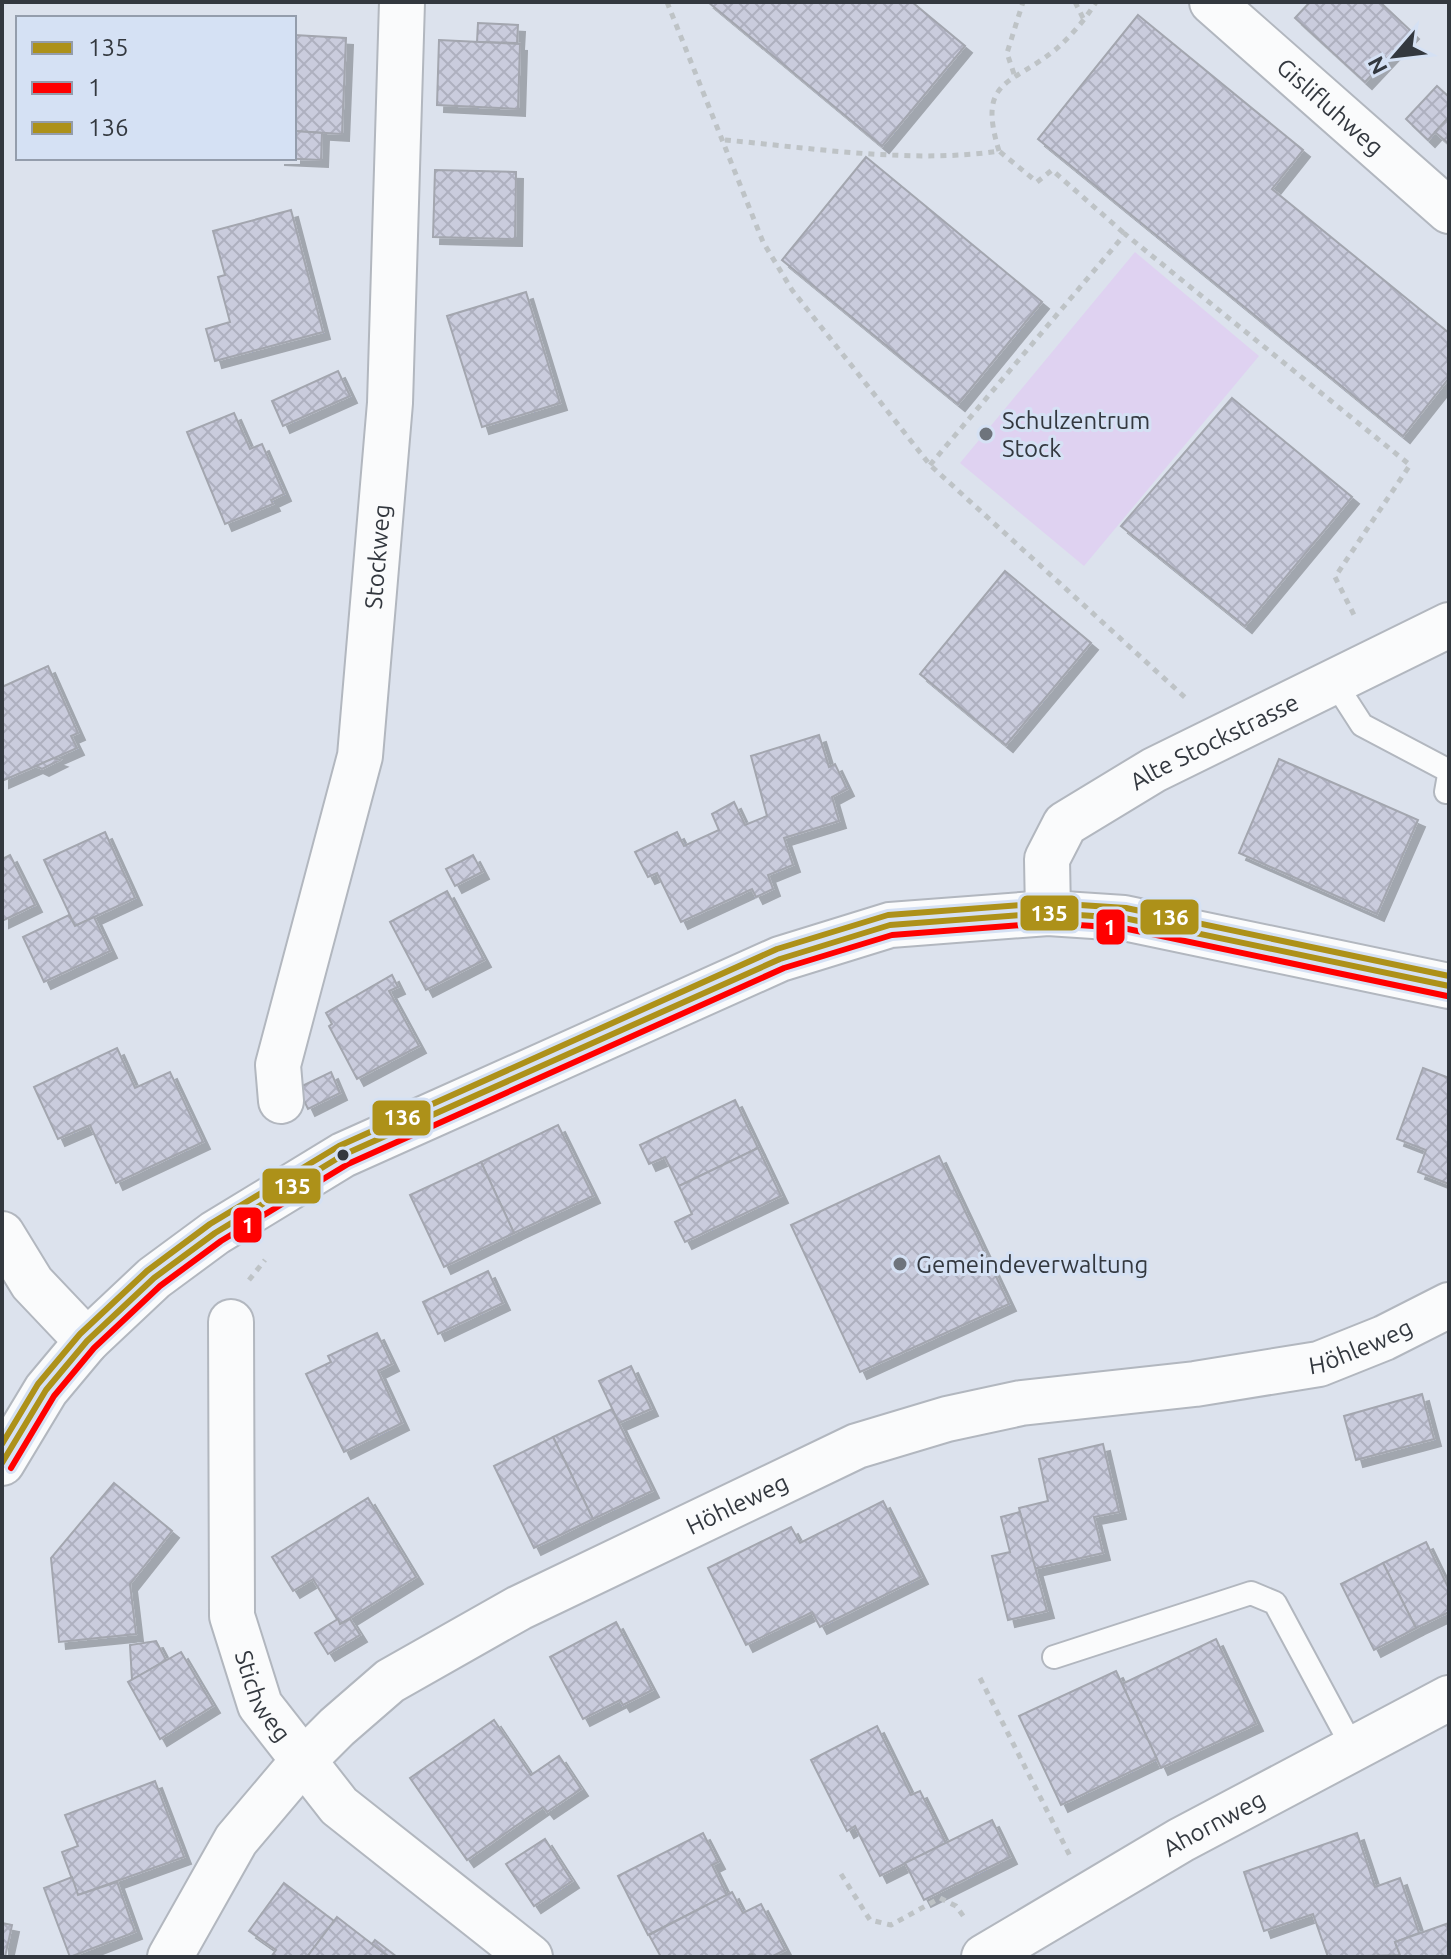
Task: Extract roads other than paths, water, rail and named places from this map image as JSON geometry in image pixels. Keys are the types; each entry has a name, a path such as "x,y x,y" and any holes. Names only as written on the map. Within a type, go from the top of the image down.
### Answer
{"street":[{"name":"Stockweg","path":"281,1101 278,1065 360,756 390,403 402,2"},
{"name":"Gislifluhweg","path":"1212,2 1449,211"},
{"name":"Alte Stockstrasse","path":"1048,913 1047,859 1065,824 1154,770 1449,625"},
{"path":"2,1463 46,1390 87,1341 154,1278 215,1233 343,1155 780,959 890,925 1048,913 1124,918 1449,986"},
{"path":"2,1234 32,1283 87,1341"},
{"name":"Höhleweg","path":"170,1957 236,1840 302,1762 390,1681 519,1608 857,1446 947,1419 1021,1403 1195,1384 1319,1364 1384,1338 1449,1305"},
{"name":"Stichweg","path":"231,1322 232,1616 260,1705 339,1806 530,1957"},
{"name":"Ahornweg","path":"986,1955 1088,1892 1449,1698"}],"lane":[{"path":"1333,680 1362,725 1448,779"},
{"path":"1054,1657 1251,1593 1275,1603 1353,1748"}],"place":[{"name":"Schulzentrum Stock","path":"986,434"},
{"name":"Gemeindeverwaltung","path":"900,1264"}]}
